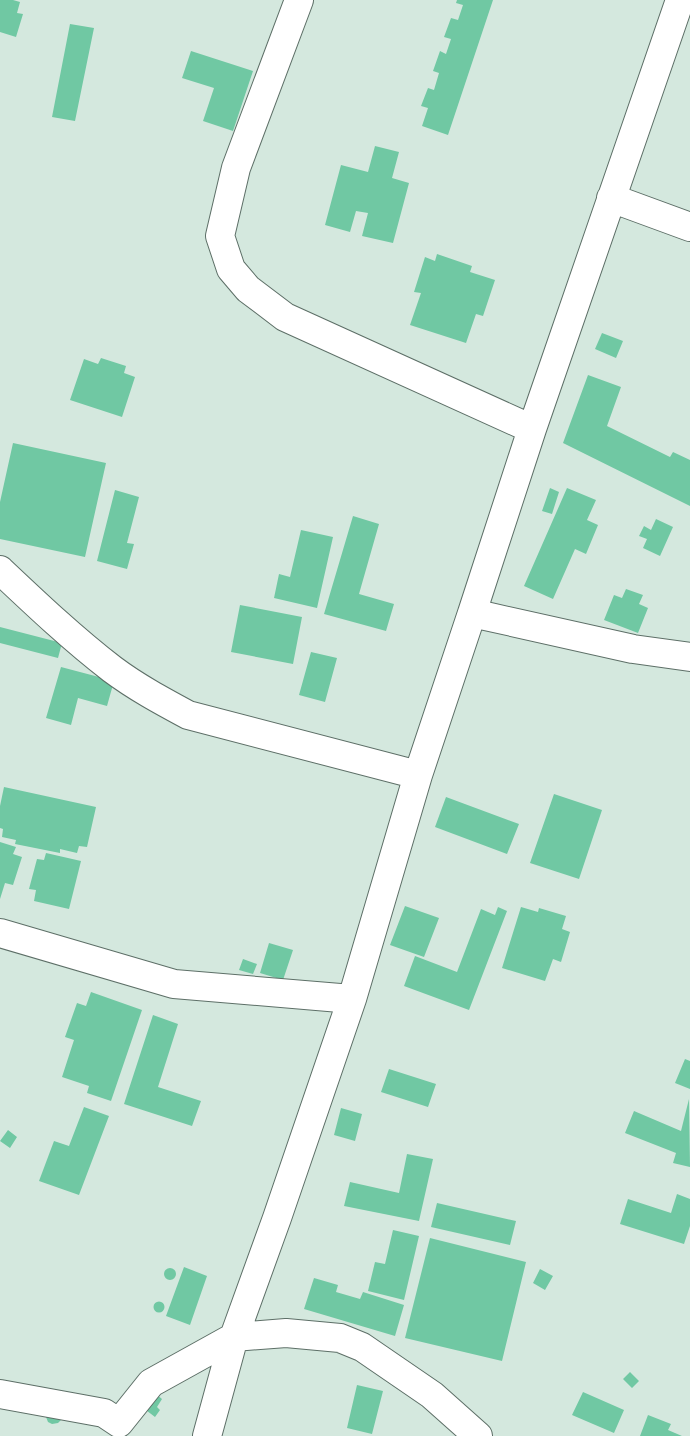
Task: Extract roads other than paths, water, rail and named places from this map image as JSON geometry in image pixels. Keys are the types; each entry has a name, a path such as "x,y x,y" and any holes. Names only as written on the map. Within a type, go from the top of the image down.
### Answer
{"street":[{"path":"299,0 236,168 220,236 231,270 248,289 285,317 532,429"},
{"path":"207,1436 234,1337 352,999 418,775 532,429 680,0"},
{"path":"611,198 690,227"},
{"path":"0,570 113,670 155,697 188,715 418,775"},
{"path":"472,613 633,649 690,657"},
{"path":"0,933 174,984 352,999"},
{"path":"0,1394 104,1413 125,1429 151,1383 234,1337 286,1333 340,1338 362,1347 432,1395 478,1436"}]}
